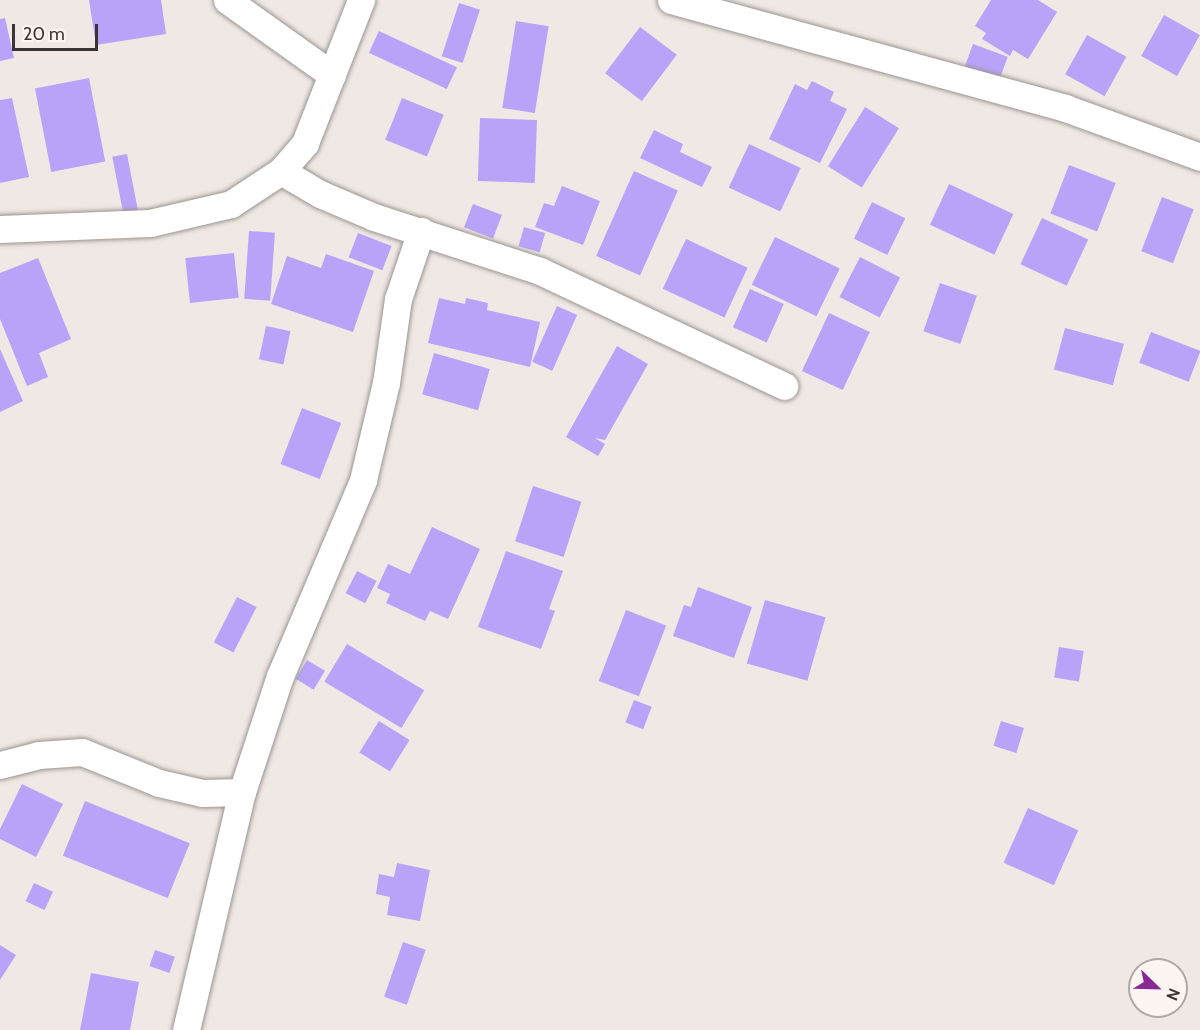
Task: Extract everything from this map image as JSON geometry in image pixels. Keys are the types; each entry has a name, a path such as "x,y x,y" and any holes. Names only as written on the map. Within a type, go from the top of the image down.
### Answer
{"street":[{"path":"227,0 332,75"},
{"path":"0,229 150,223 231,204 281,171 305,144 361,0"},
{"path":"671,0 1065,108 1200,157"},
{"path":"281,171 320,194 420,231 540,271 784,386"},
{"path":"186,1030 242,792 280,676 363,480 386,383 398,299 420,231"},
{"path":"0,765 39,755 82,752 159,783 202,793 242,792"}],"building":[{"path":"89,0 161,0 166,34 96,45"},
{"path":"991,0 1038,0 1057,12 1028,59 1013,50 1010,56 982,39 986,33 975,26"},
{"path":"459,3 480,10 463,63 442,56"},
{"path":"1164,15 1200,35 1177,76 1141,56"},
{"path":"5,18 14,58 0,61 0,19"},
{"path":"516,21 549,26 535,113 502,108"},
{"path":"640,27 677,55 642,101 605,73"},
{"path":"379,31 457,67 447,89 369,53"},
{"path":"1087,35 1126,57 1105,96 1065,74"},
{"path":"973,44 1008,57 999,80 964,67"},
{"path":"89,78 105,161 51,172 35,88"},
{"path":"812,81 834,92 830,101 847,109 820,163 769,139 795,84 807,90"},
{"path":"12,98 29,177 0,183 0,100"},
{"path":"402,98 444,115 427,157 385,140"},
{"path":"865,107 899,128 862,188 828,166"},
{"path":"480,118 537,120 535,183 478,181"},
{"path":"654,130 683,144 680,152 712,167 702,187 640,158"},
{"path":"749,144 801,168 780,212 729,188"},
{"path":"127,154 138,212 124,215 112,157"},
{"path":"1069,165 1116,183 1097,231 1050,214"},
{"path":"634,171 678,191 640,275 596,256"},
{"path":"949,184 1013,214 994,255 930,225"},
{"path":"562,186 600,201 583,245 535,227 544,203 554,206"},
{"path":"1162,197 1194,209 1173,263 1141,251"},
{"path":"872,202 905,218 887,255 854,239"},
{"path":"473,204 502,215 493,238 464,227"},
{"path":"1042,218 1088,240 1067,286 1020,264"},
{"path":"524,227 545,233 540,252 518,246"},
{"path":"249,231 275,233 270,301 244,299"},
{"path":"358,233 392,246 382,270 349,257"},
{"path":"775,237 840,269 816,316 752,285"},
{"path":"686,239 748,268 724,318 663,289"},
{"path":"234,253 239,298 190,303 185,258"},
{"path":"326,254 374,271 353,332 271,304 287,256 321,268"},
{"path":"860,257 900,277 880,318 840,297"},
{"path":"38,258 71,339 39,353 48,377 27,386 0,319 0,273"},
{"path":"940,283 977,296 960,344 923,331"},
{"path":"750,289 784,304 767,342 733,327"},
{"path":"439,298 465,304 466,298 488,303 487,310 540,322 530,367 428,343"},
{"path":"557,306 577,315 552,371 532,362"},
{"path":"829,313 870,332 843,390 802,371"},
{"path":"266,326 290,331 283,364 259,359"},
{"path":"1065,328 1124,344 1113,385 1054,370"},
{"path":"1151,332 1200,351 1189,382 1139,363"},
{"path":"617,346 648,364 605,440 595,438 605,444 598,456 566,437"},
{"path":"0,349 23,401 0,412"},
{"path":"434,353 490,369 478,410 422,394"},
{"path":"302,408 341,423 320,479 280,464"},
{"path":"533,486 582,502 564,557 515,541"},
{"path":"432,527 480,549 448,619 430,611 425,621 386,603 390,594 377,588 388,564 410,574"},
{"path":"506,551 563,571 549,609 555,611 541,649 478,627"},
{"path":"357,571 377,581 365,603 346,593"},
{"path":"698,587 752,607 734,658 673,636 684,605 691,607"},
{"path":"237,597 257,607 233,652 214,642"},
{"path":"765,600 826,617 807,681 747,663"},
{"path":"626,610 666,625 639,696 599,681"},
{"path":"347,644 424,690 401,728 324,682"},
{"path":"1059,647 1084,651 1079,682 1054,678"},
{"path":"307,660 325,671 314,690 296,679"},
{"path":"634,700 652,707 643,729 625,722"},
{"path":"379,721 410,740 390,771 359,752"},
{"path":"1001,721 1024,728 1016,753 993,746"},
{"path":"22,784 63,804 36,857 0,839 0,829"},
{"path":"85,801 190,843 168,898 63,856"},
{"path":"1028,808 1078,830 1054,885 1004,863"},
{"path":"397,863 430,870 420,921 387,915 390,897 376,894 379,874 394,877"},
{"path":"34,883 53,892 45,910 26,901"},
{"path":"403,942 426,950 407,1005 384,997"},
{"path":"0,945 16,955 0,980"},
{"path":"155,950 175,957 169,973 149,966"},
{"path":"91,973 139,982 130,1030 80,1030"}]}
